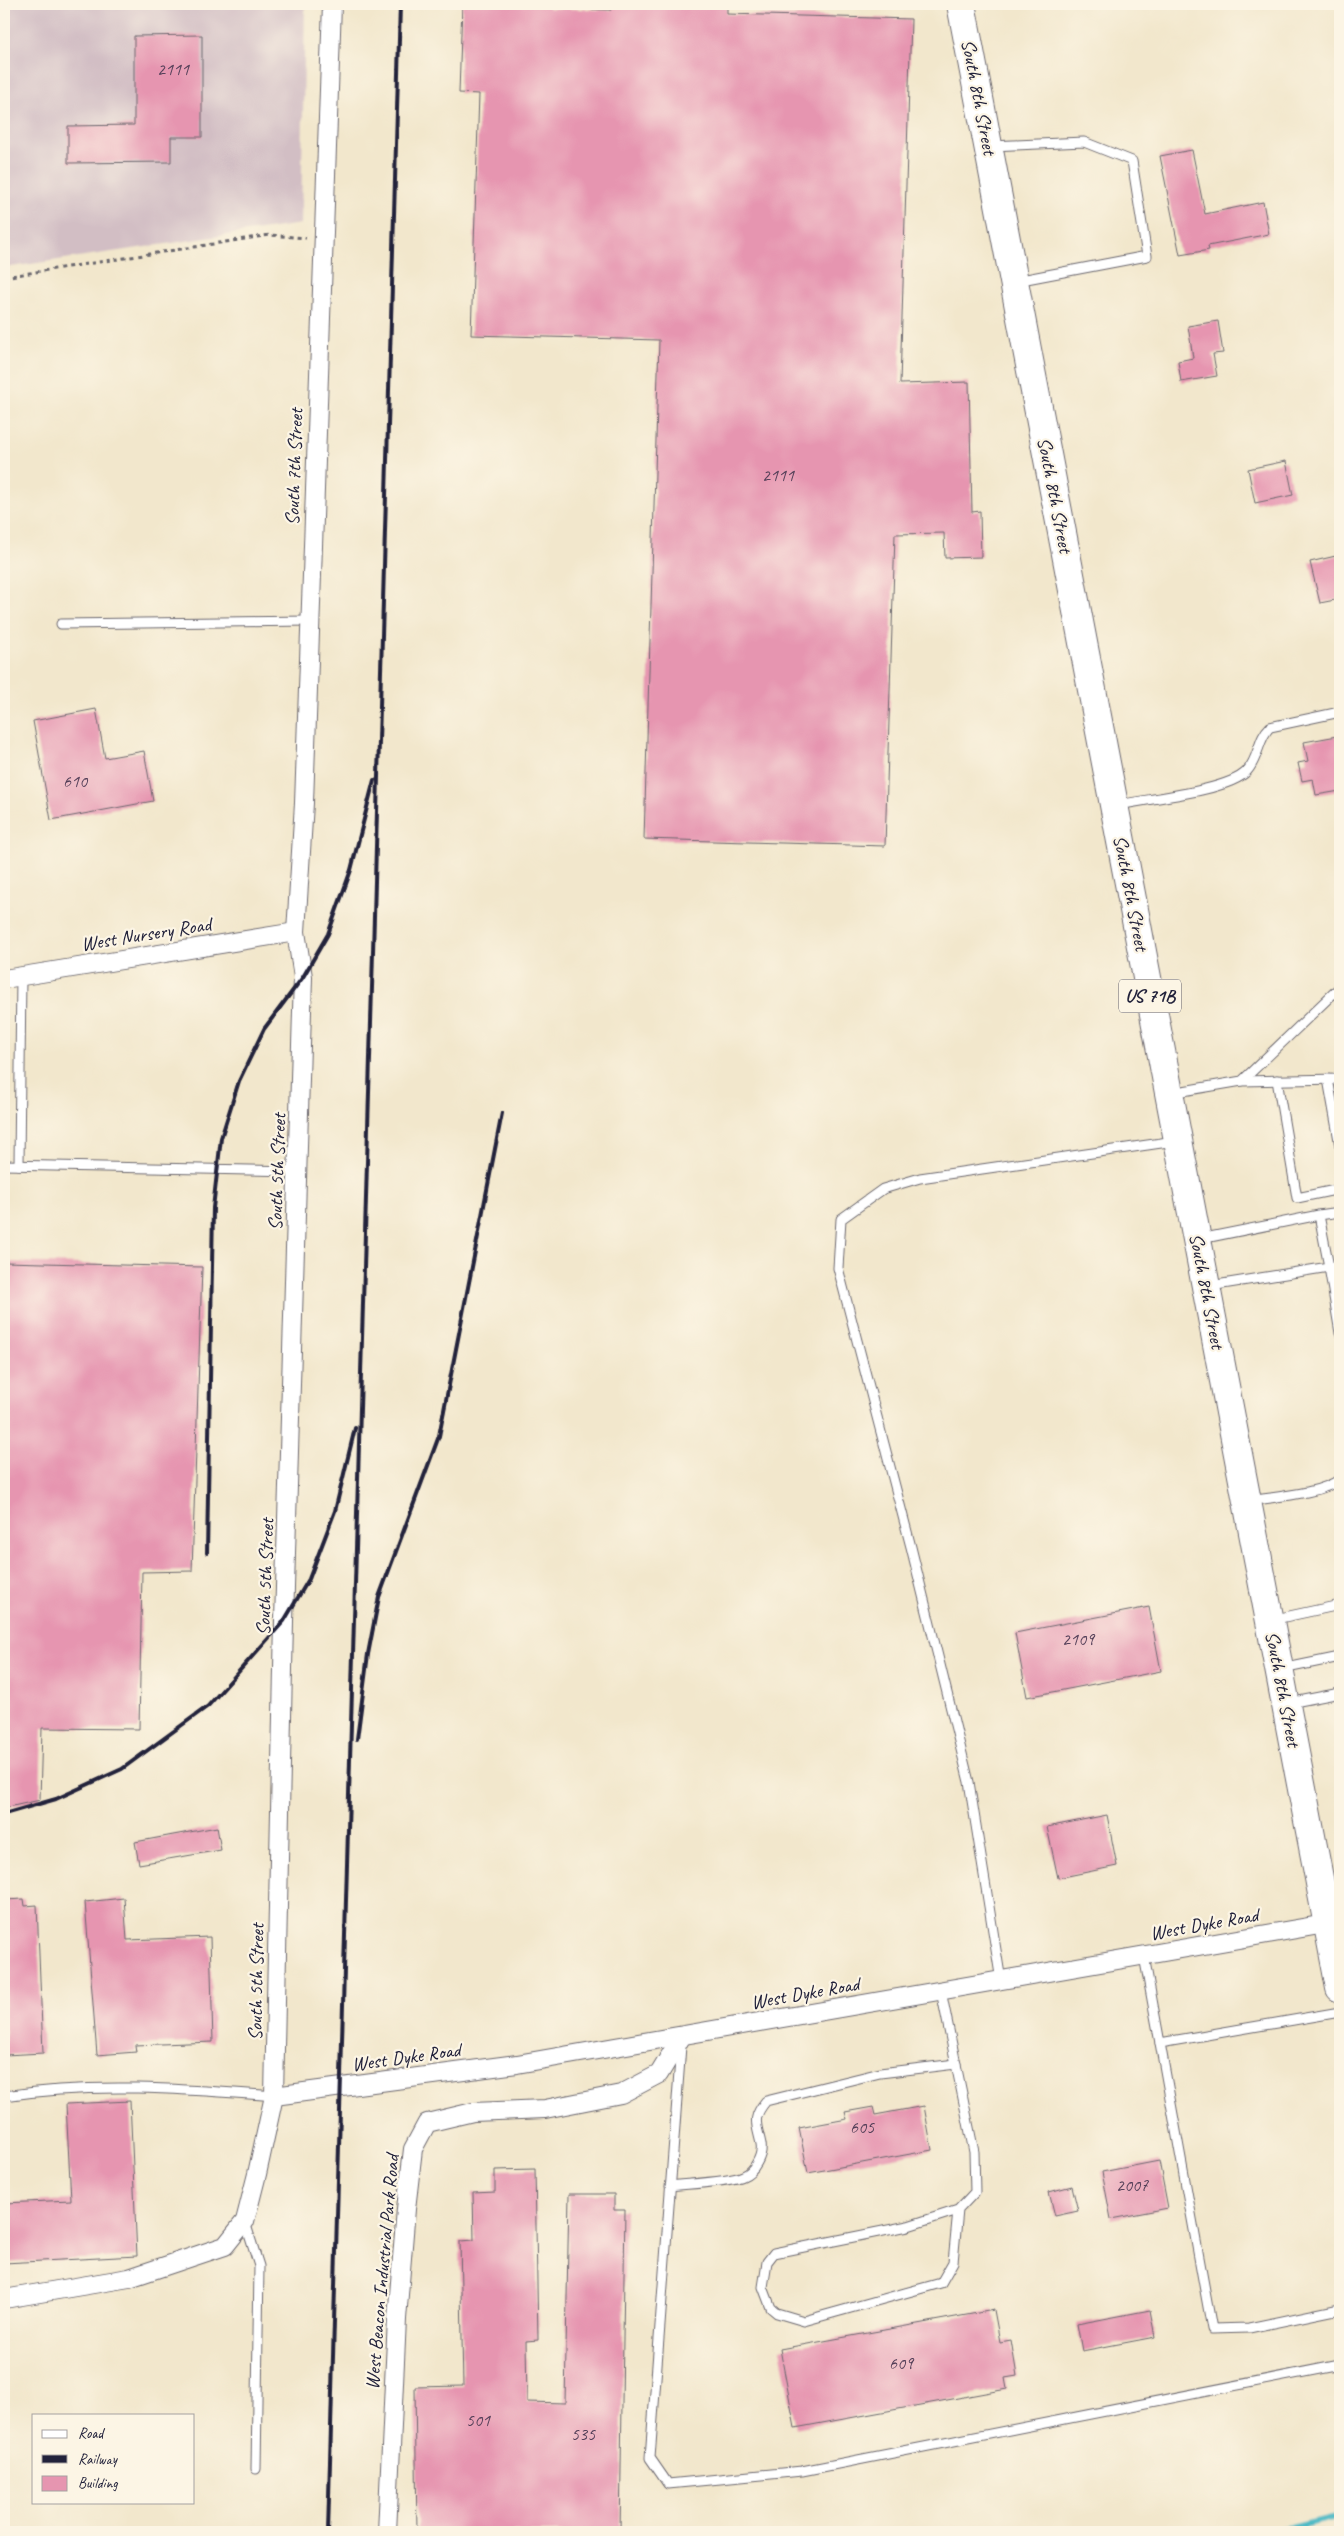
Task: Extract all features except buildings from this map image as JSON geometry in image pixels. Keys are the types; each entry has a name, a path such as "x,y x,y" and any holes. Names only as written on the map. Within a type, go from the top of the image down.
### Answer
{"main road":[{"name":"South 8th Street","path":"961,4 1269,1620 1334,1923 1340,1988"}],"street":[{"name":"South 7th Street","path":"296,932 310,622 332,4"},
{"name":"West Nursery Road","path":"12,977 296,932"},
{"name":"South 5th Street","path":"245,2222 274,2096 285,1611 303,977 296,932"},
{"name":"West Dyke Road","path":"274,2096 517,2064 1334,1923"},
{"name":"West Beacon Industrial Park Road","path":"387,2532 396,2329 406,2209 413,2149 427,2123 473,2112 545,2109 621,2094 659,2074 682,2036"},
{"path":"4,2299 129,2278 225,2246 245,2222"}],"lane":[{"path":"988,146 1084,142 1132,161 1147,256 1014,282"},
{"path":"61,624 310,622"},
{"path":"1114,805 1236,780 1248,770 1265,732 1270,727 1340,712"},
{"path":"12,977 19,1165"},
{"path":"1242,1081 1340,987"},
{"path":"1328,1079 1340,1146"},
{"path":"1169,1093 1242,1081 1340,1079"},
{"path":"1277,1080 1298,1198 1340,1189"},
{"path":"1001,1981 970,1782 838,1268 841,1220 883,1189 920,1178 1178,1141"},
{"path":"4,1164 298,1171"},
{"path":"1197,1239 1340,1212"},
{"path":"1319,1215 1340,1333"},
{"path":"1206,1287 1329,1267"},
{"path":"1247,1501 1314,1489 1334,1484 1340,1479"},
{"path":"1269,1620 1340,1605 1340,1625"},
{"path":"1279,1669 1340,1657"},
{"path":"1286,1704 1340,1693"},
{"path":"1144,1956 1212,2329 1249,2328 1340,2309"},
{"path":"941,1991 974,2152 975,2192 958,2210 908,2226 774,2253 767,2262 763,2287 771,2308 777,2313 804,2321 941,2283 953,2262 958,2210"},
{"path":"1160,2042 1340,2012"},
{"path":"682,2036 650,2458 668,2484 802,2471 1340,2365"},
{"path":"670,2186 744,2176 758,2162 762,2146 755,2124 758,2111 766,2101 880,2073 956,2064"},
{"path":"4,2096 52,2089 167,2087 274,2096"},
{"path":"245,2222 259,2266 256,2469"}],"path":[{"path":"4,277 270,235 324,240"}],"shaded area":[{"path":"4,4 305,4 301,224 4,268"}],"waterway":[{"path":"1274,2532 1340,2516"}],"railway":[{"path":"328,2532 400,4"},
{"path":"207,1553 213,1208 221,1138 239,1081 264,1029 303,977 328,934 351,870 374,780"},
{"path":"357,1739 368,1654 379,1597 439,1436 502,1113"},
{"path":"4,1814 56,1799 122,1769 208,1706 284,1621 309,1579 335,1511 355,1428"}]}
